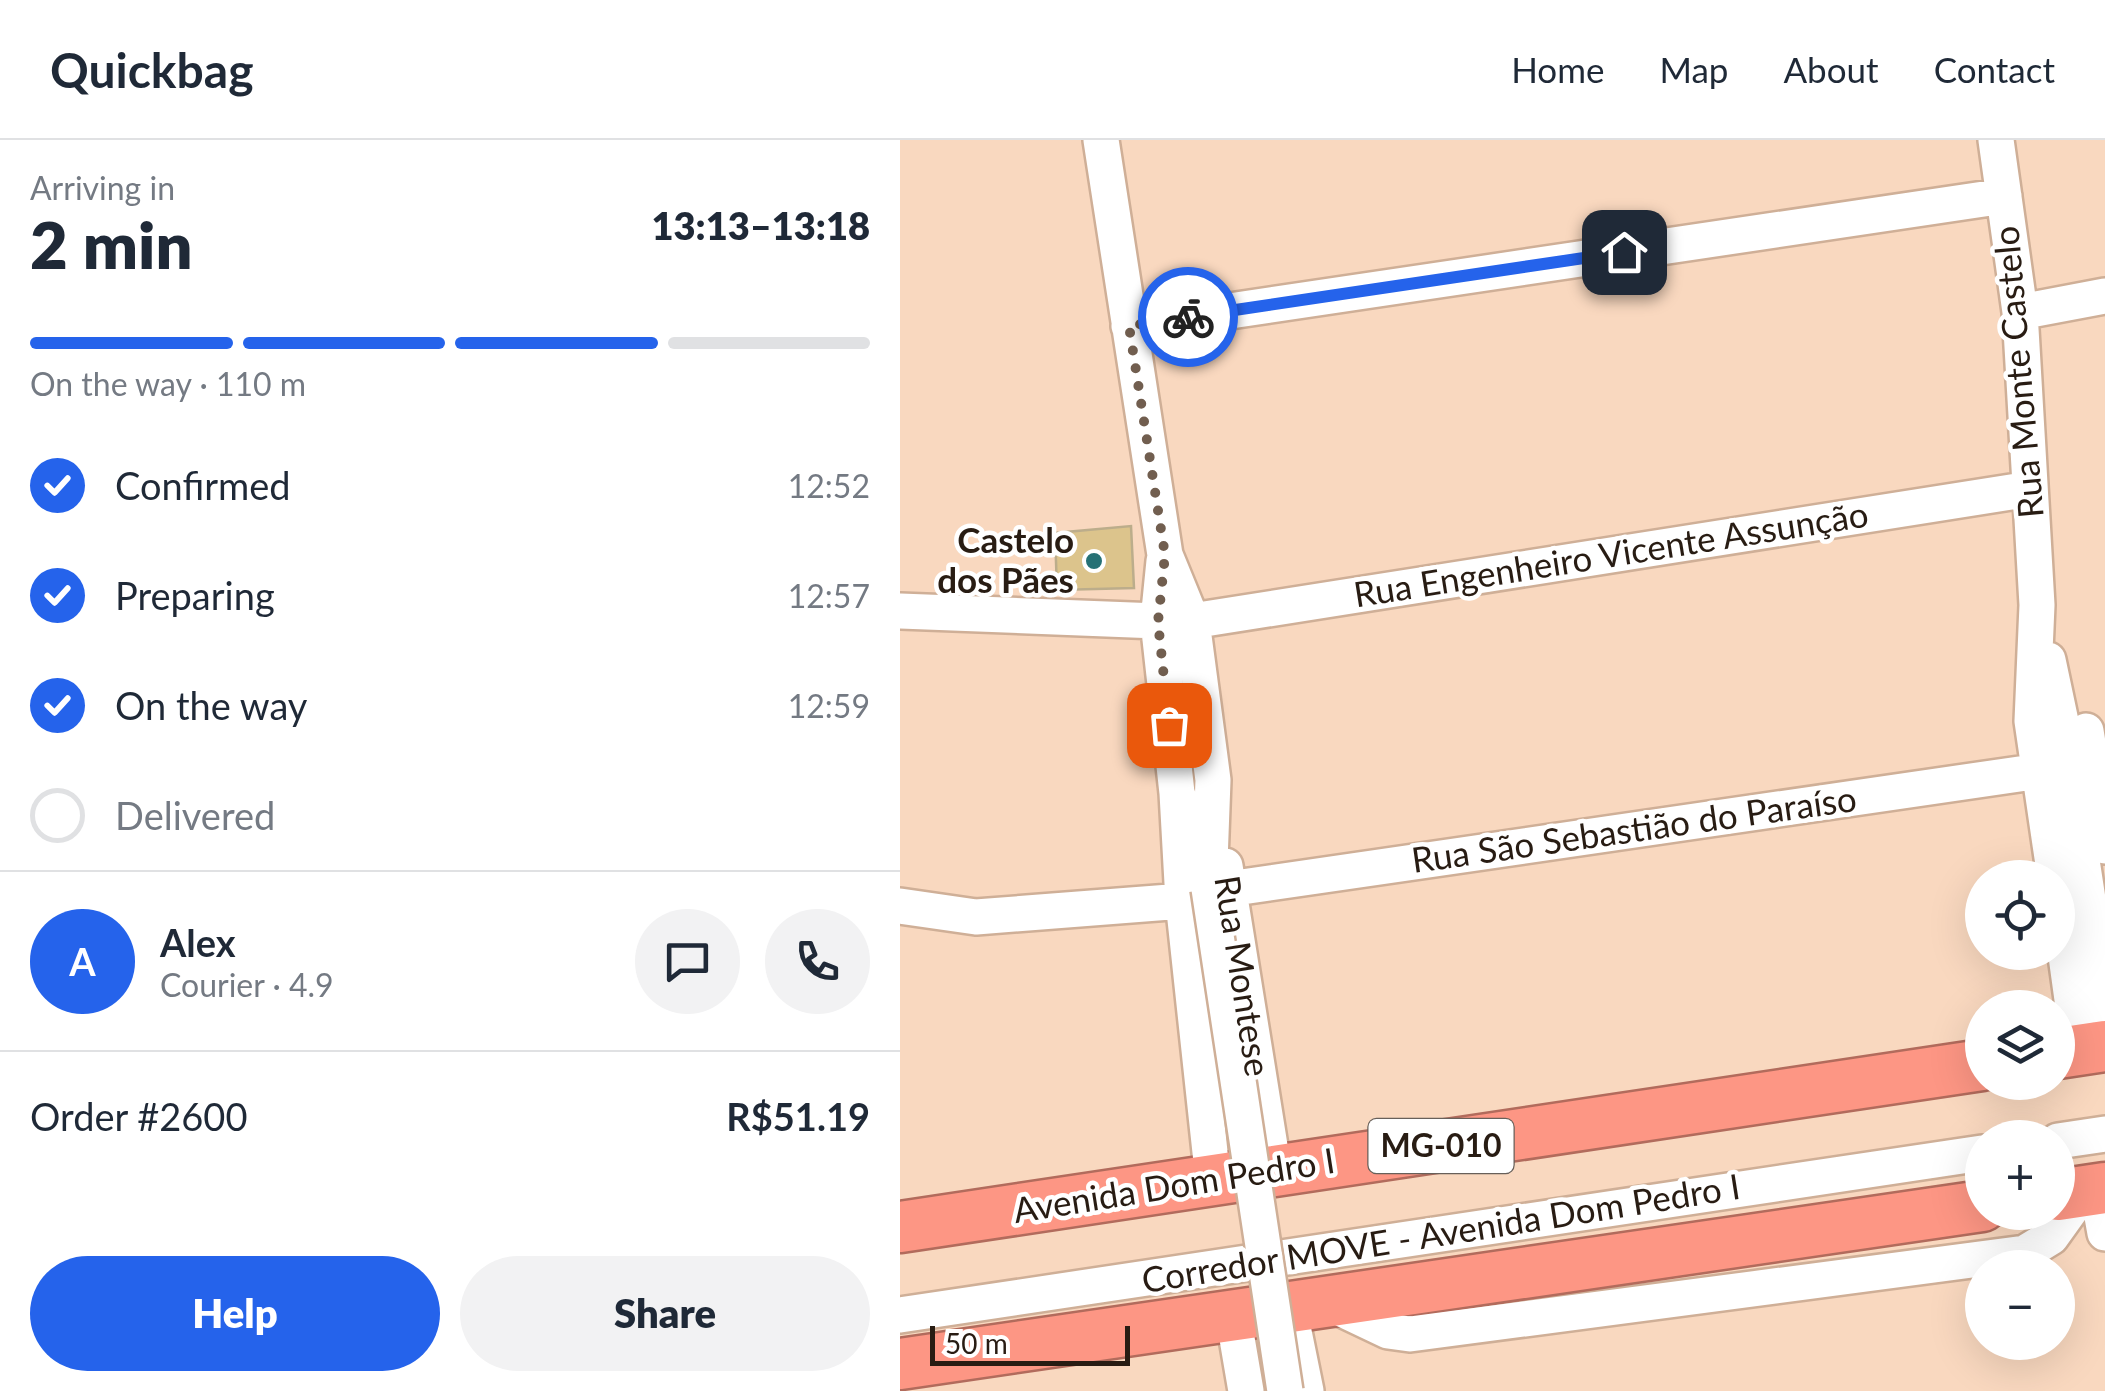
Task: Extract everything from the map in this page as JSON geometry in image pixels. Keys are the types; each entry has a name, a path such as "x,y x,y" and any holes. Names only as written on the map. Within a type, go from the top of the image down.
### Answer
{"highway":[{"name":"Avenida Dom Pedro I","path":"900,1227 1965,1067"},
{"path":"900,1364 1965,1208"}],"street":[{"path":"1100,140 1175,621"},
{"name":"Rua Monte Castelo","path":"1996,140 2020,312 2037,605 2032,721 2052,860"},
{"path":"1129,326 2004,196"},
{"path":"2020,312 2105,296"},
{"name":"Rua Engenheiro Vicente Assunção","path":"900,610 1175,621 2030,488"},
{"path":"2037,605 2060,717 2087,1040"},
{"name":"Rua Monte Castelo","path":"2037,605 2083,712 2105,846"},
{"name":"Rua Montese","path":"1175,621 1213,780 1207,890 1213,1180"},
{"name":"Rua Montese","path":"1175,621 1176,794 1207,890 1274,1172"},
{"name":"Rua São Sebastião do Paraíso","path":"900,906 976,917 1207,890 2040,771"},
{"path":"1207,890 1285,1391"},
{"path":"2073,970 2087,1040"},
{"path":"2075,1139 2105,1134"},
{"name":"Corredor MOVE - Avenida Dom Pedro I","path":"900,1315 1965,1156"},
{"path":"1306,1391 1308,1304 1388,1331 1410,1334 2025,1253 2051,1237 2090,1199"},
{"path":"1233,1315 1246,1391"}],"building":[{"name":"Castelo dos Pães","path":"1131,526 1134,588 1057,590 1055,533"}],"way so far":[{"path":"1169,725 1158,622 1165,555 1129,326 1188,317"}],"place":[{"name":"Castelo dos Pães","path":"1094,561"}],"route":[{"path":"1188,317 1624,252"}]}
